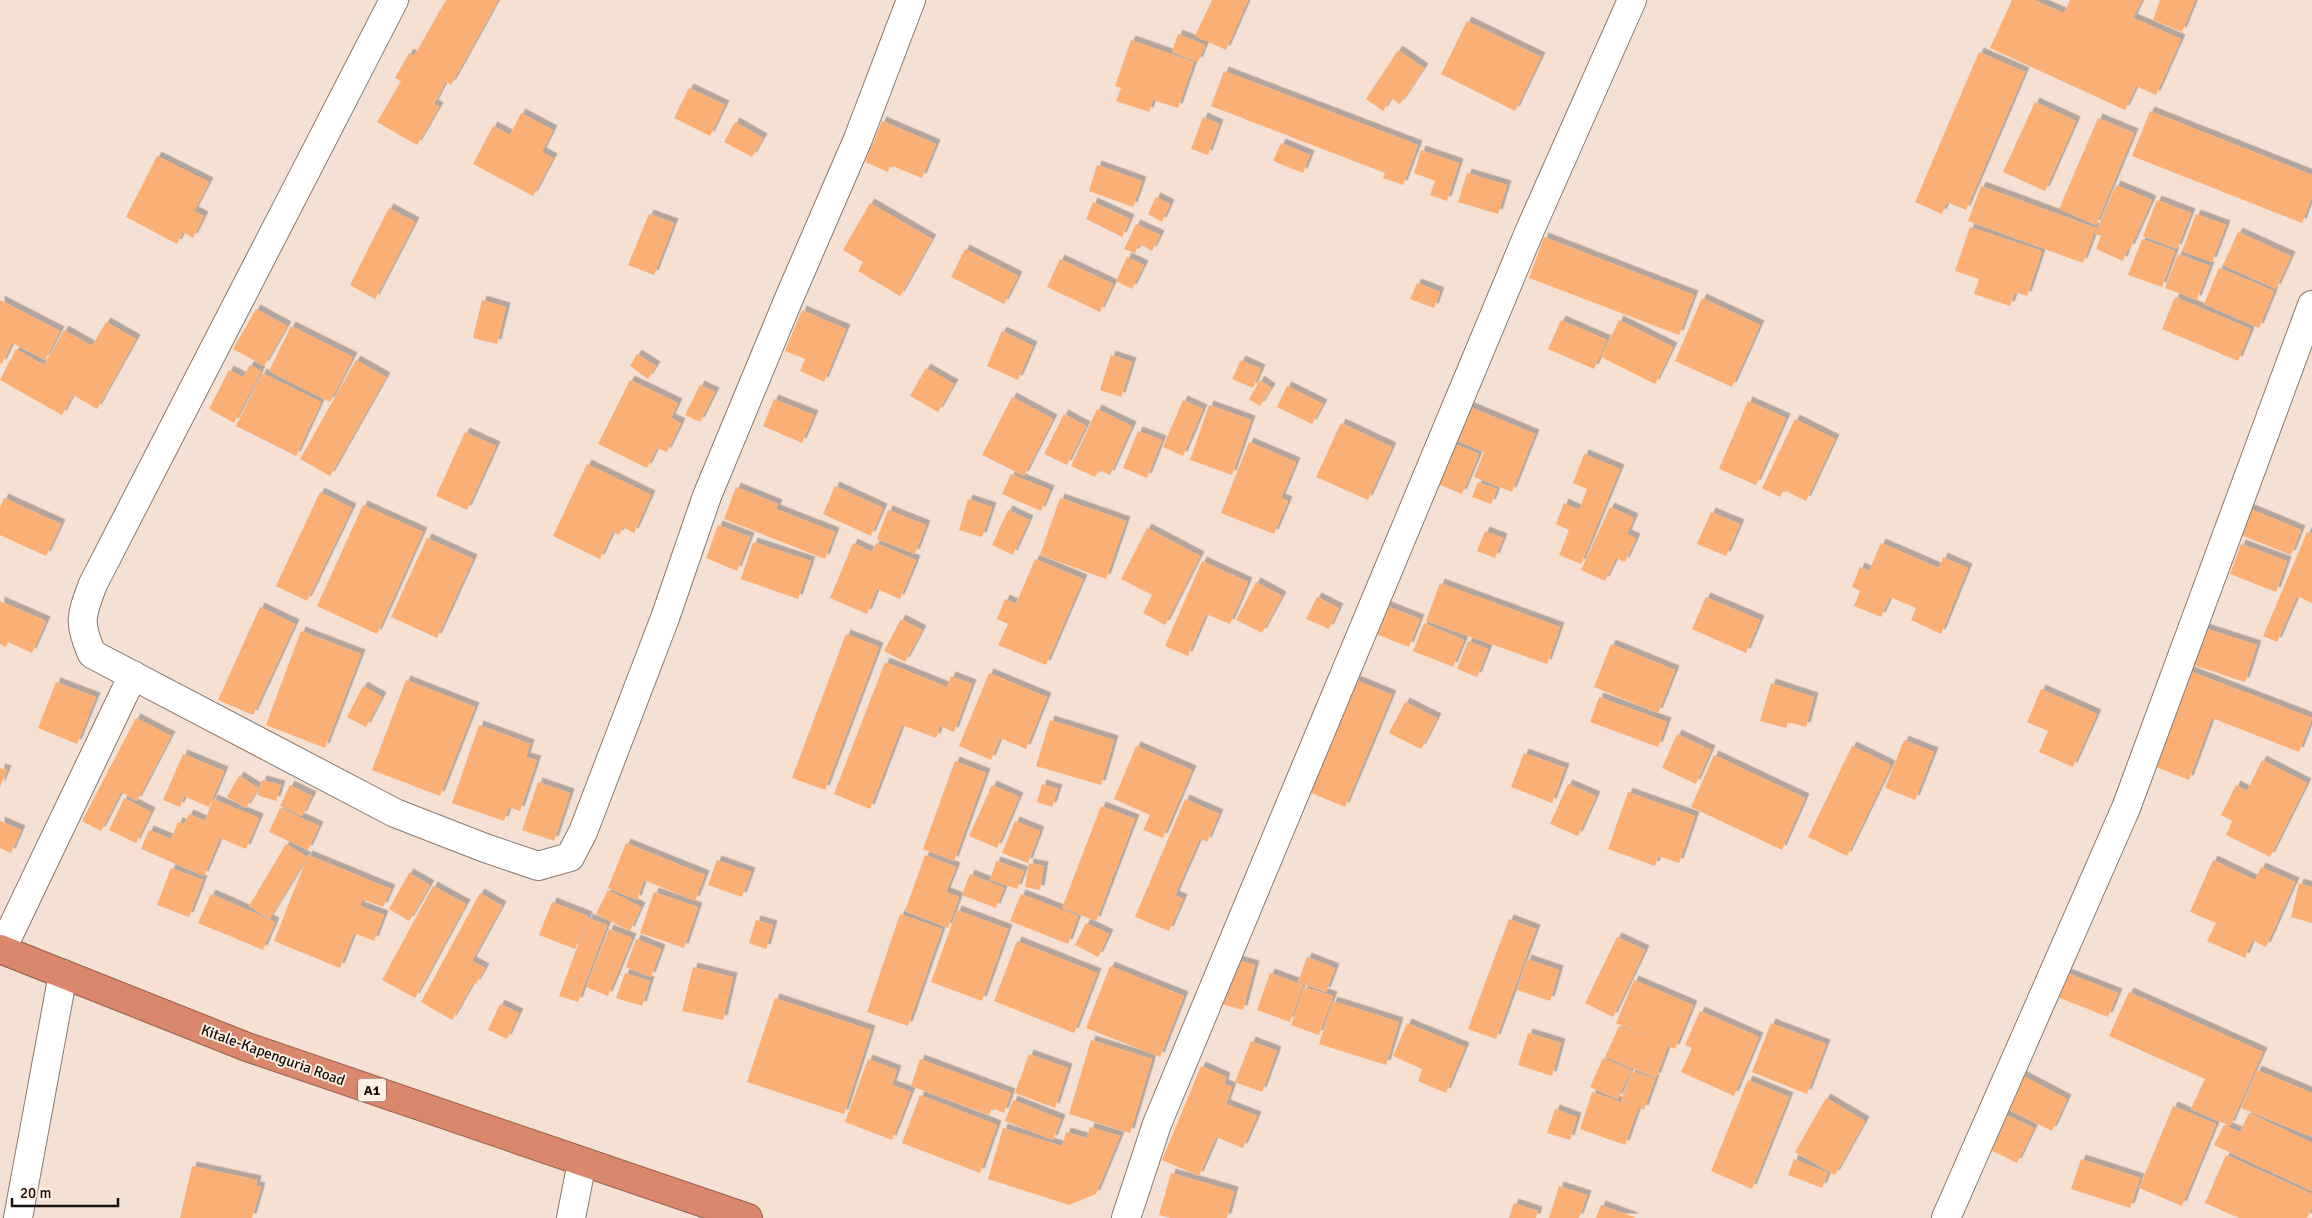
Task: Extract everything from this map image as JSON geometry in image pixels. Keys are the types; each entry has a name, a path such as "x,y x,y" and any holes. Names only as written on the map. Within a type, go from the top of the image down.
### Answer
{"highway":[{"name":"Kitale-Kapenguria Road","path":"1,949 247,1047 748,1218"}],"street":[{"path":"394,0 94,584 82,613 82,632 92,654 396,812 485,848 538,866 570,857 583,832 665,618 707,496 858,139 912,0"},
{"path":"1126,1218 1160,1115 1530,230 1632,0"},
{"path":"1946,1218 2126,808 2312,305"},
{"path":"1,949 133,675"},
{"path":"18,1218 63,974"},
{"path":"571,1218 582,1162"}],"building":[{"path":"446,0 498,0 451,85 446,81 434,104 439,107 417,145 377,122 401,81 395,78 409,53 414,56"},
{"path":"1212,0 1248,0 1226,50 1195,36"},
{"path":"2012,0 2034,0 2064,13 2070,0 2142,0 2133,18 2181,39 2156,95 2136,86 2125,110 1990,48"},
{"path":"2160,0 2195,0 2182,32 2153,20"},
{"path":"1467,21 1541,57 1515,111 1441,74"},
{"path":"1178,34 1205,45 1198,62 1172,52"},
{"path":"1131,40 1194,62 1178,108 1153,100 1149,112 1116,101 1121,88 1115,86"},
{"path":"1398,50 1424,68 1400,104 1391,98 1383,111 1366,99"},
{"path":"1979,52 2025,72 1966,210 1947,202 1942,214 1915,202"},
{"path":"1224,71 1418,145 1403,185 1383,178 1385,173 1211,106"},
{"path":"689,88 725,105 710,136 674,118"},
{"path":"2035,102 2076,121 2045,191 2003,172"},
{"path":"2150,111 2312,175 2312,196 2302,223 2132,156"},
{"path":"521,113 553,130 542,152 553,158 533,196 473,164 493,126 510,135"},
{"path":"1203,117 1219,124 1208,155 1191,149"},
{"path":"2098,118 2134,133 2096,225 2059,209"},
{"path":"882,121 936,144 922,178 890,165 888,172 865,162"},
{"path":"735,122 763,138 752,157 724,142"},
{"path":"1281,143 1310,155 1303,173 1273,161"},
{"path":"1421,150 1459,163 1447,201 1430,195 1435,181 1414,173"},
{"path":"157,156 209,182 194,211 204,216 193,238 183,232 177,244 126,217"},
{"path":"1097,165 1142,181 1133,207 1089,191"},
{"path":"1467,173 1507,185 1498,214 1458,202"},
{"path":"2116,185 2152,200 2123,261 2096,249 2101,236 2095,234"},
{"path":"1981,186 2096,228 2083,263 1968,221"},
{"path":"1156,197 1170,204 1162,222 1148,214"},
{"path":"2157,200 2191,213 2177,249 2143,236"},
{"path":"1093,202 1130,219 1122,237 1086,219"},
{"path":"870,203 932,239 900,296 858,271 863,262 843,250"},
{"path":"389,208 415,222 375,299 350,285"},
{"path":"649,214 674,223 654,275 628,265"},
{"path":"2196,214 2226,225 2212,262 2182,251"},
{"path":"1136,224 1160,235 1152,251 1139,244 1135,253 1124,249"},
{"path":"1970,227 2042,251 2027,296 2015,292 2010,306 1974,294 1979,279 1955,271"},
{"path":"2238,232 2291,256 2276,289 2223,265"},
{"path":"1544,237 1694,295 1679,335 1529,278"},
{"path":"2142,239 2175,251 2162,287 2128,275"},
{"path":"965,249 1018,276 1004,304 951,277"},
{"path":"2178,254 2210,266 2197,300 2165,288"},
{"path":"1127,257 1144,265 1132,289 1116,281"},
{"path":"1060,259 1113,284 1100,312 1047,287"},
{"path":"2219,268 2274,291 2259,328 2204,304"},
{"path":"1417,283 1440,292 1434,308 1410,299"},
{"path":"2175,297 2251,329 2238,361 2162,329"},
{"path":"1702,298 1760,325 1732,387 1675,361"},
{"path":"0,300 60,331 45,360 12,343 2,364 0,363"},
{"path":"482,300 506,307 497,344 473,338"},
{"path":"256,309 287,326 264,366 233,349"},
{"path":"802,310 846,329 824,382 800,371 805,359 785,351"},
{"path":"1561,320 1607,340 1594,369 1548,349"},
{"path":"1619,320 1673,347 1655,384 1601,357"},
{"path":"106,322 136,339 97,409 73,395 62,415 0,380 16,349 44,365 64,330 92,346"},
{"path":"291,326 353,357 330,402 269,371"},
{"path":"1002,331 1033,346 1018,380 987,366"},
{"path":"637,354 656,366 648,379 630,366"},
{"path":"1111,355 1132,362 1121,397 1100,390"},
{"path":"356,360 386,377 330,476 300,459"},
{"path":"1241,360 1261,369 1253,388 1232,379"},
{"path":"250,365 261,371 234,423 209,409 229,370 243,377"},
{"path":"926,368 954,384 938,412 910,396"},
{"path":"262,373 321,402 296,456 236,426"},
{"path":"630,380 678,403 671,418 681,423 667,452 657,448 647,468 598,444"},
{"path":"1260,380 1271,388 1260,406 1249,399"},
{"path":"700,385 715,392 700,422 685,415"},
{"path":"1287,386 1323,404 1312,424 1277,407"},
{"path":"1012,397 1053,419 1024,476 982,455"},
{"path":"774,399 814,415 802,443 763,426"},
{"path":"1183,400 1203,409 1183,456 1163,447"},
{"path":"1748,401 1786,418 1756,485 1719,469"},
{"path":"1209,405 1251,420 1232,475 1190,460"},
{"path":"1468,406 1535,434 1512,492 1474,477 1484,452 1455,440"},
{"path":"1097,409 1132,426 1110,475 1099,470 1095,477 1071,466"},
{"path":"1064,414 1086,426 1067,465 1044,454"},
{"path":"1795,419 1835,439 1806,501 1784,490 1780,497 1762,488"},
{"path":"1341,423 1392,447 1368,500 1316,477"},
{"path":"1138,431 1162,440 1147,478 1123,468"},
{"path":"465,432 496,446 467,510 436,496"},
{"path":"1249,442 1296,462 1281,498 1288,501 1274,534 1221,513"},
{"path":"1450,442 1479,454 1462,494 1433,482"},
{"path":"1584,454 1620,469 1581,564 1559,555 1569,530 1556,524 1564,503 1579,510 1587,489 1573,483"},
{"path":"587,464 651,495 634,533 623,527 619,535 613,531 600,559 553,536"},
{"path":"1011,474 1050,490 1041,511 1002,494"},
{"path":"1478,482 1497,489 1491,504 1472,497"},
{"path":"835,486 883,508 871,536 823,514"},
{"path":"736,487 778,504 776,509 835,532 825,559 724,519"},
{"path":"320,492 352,508 307,601 276,586"},
{"path":"4,498 61,524 46,556 0,535 0,507"},
{"path":"1060,498 1126,521 1106,579 1040,555"},
{"path":"968,499 992,507 982,537 959,530"},
{"path":"363,505 423,532 377,634 317,606"},
{"path":"1610,507 1634,518 1627,534 1636,538 1625,562 1616,558 1605,581 1581,570"},
{"path":"2248,508 2301,530 2291,555 2238,534"},
{"path":"888,510 926,525 915,554 877,539"},
{"path":"1008,510 1029,520 1013,555 992,545"},
{"path":"1711,512 1740,524 1726,556 1697,544"},
{"path":"718,525 750,537 737,571 706,558"},
{"path":"1147,528 1200,556 1165,625 1143,613 1152,595 1121,579"},
{"path":"1485,531 1503,538 1495,558 1477,551"},
{"path":"2307,532 2312,534 2312,603 2297,596 2277,642 2263,636"},
{"path":"427,538 473,559 437,638 391,617"},
{"path":"753,542 811,561 798,599 741,579"},
{"path":"853,543 872,552 876,543 916,560 900,599 877,589 867,614 830,598"},
{"path":"1881,543 1939,568 1943,557 1968,568 1941,634 1911,620 1916,608 1890,597 1881,617 1854,606 1860,591 1852,587 1860,567 1869,571"},
{"path":"2241,544 2287,561 2276,592 2230,574"},
{"path":"1035,559 1083,579 1046,665 998,645 1008,624 997,619 1005,599 1016,604"},
{"path":"1202,561 1248,582 1230,624 1206,614 1188,656 1165,646"},
{"path":"1256,582 1282,596 1262,633 1236,620"},
{"path":"1440,583 1560,627 1547,664 1426,621"},
{"path":"1317,597 1339,608 1329,629 1306,619"},
{"path":"1706,597 1760,620 1746,653 1692,629"},
{"path":"0,601 46,621 32,653 8,642 6,647 0,644"},
{"path":"1382,604 1420,619 1409,647 1371,632"},
{"path":"260,607 295,624 253,715 218,700"},
{"path":"901,619 922,630 905,662 884,651"},
{"path":"1424,623 1464,640 1453,667 1413,651"},
{"path":"2195,625 2257,645 2245,682 2184,662"},
{"path":"301,631 361,654 325,748 266,725"},
{"path":"846,634 879,647 825,790 792,778"},
{"path":"1468,641 1488,649 1477,677 1457,669"},
{"path":"1611,644 1675,670 1658,713 1594,687"},
{"path":"885,662 947,687 951,676 972,684 954,732 940,726 936,738 902,725 870,809 834,794"},
{"path":"2187,670 2312,718 2299,752 2212,718 2189,780 2151,765"},
{"path":"989,673 1047,697 1026,749 1000,738 991,760 959,746"},
{"path":"406,680 475,707 440,796 372,770"},
{"path":"1356,680 1392,695 1345,807 1309,792"},
{"path":"56,682 96,697 77,744 38,728"},
{"path":"1771,683 1814,697 1806,727 1788,722 1786,728 1760,721"},
{"path":"363,686 382,697 366,727 347,717"},
{"path":"2041,689 2097,714 2073,767 2039,752 2048,731 2027,722"},
{"path":"1599,697 1667,722 1658,747 1590,722"},
{"path":"1405,702 1437,718 1421,749 1389,733"},
{"path":"136,718 171,736 137,801 121,792 101,831 82,821"},
{"path":"1050,720 1114,740 1101,785 1036,766"},
{"path":"479,725 530,744 526,757 537,760 520,811 509,807 504,821 452,803"},
{"path":"1677,734 1711,750 1696,784 1662,768"},
{"path":"1904,740 1934,752 1915,800 1885,788"},
{"path":"1136,746 1192,770 1163,838 1143,830 1150,815 1114,799"},
{"path":"1852,746 1891,765 1847,856 1808,837"},
{"path":"1524,753 1565,768 1552,803 1511,787"},
{"path":"183,754 224,771 209,807 184,796 180,807 163,800"},
{"path":"1714,755 1805,798 1782,850 1691,807"},
{"path":"2262,760 2307,783 2270,857 2226,835 2232,821 2221,815 2236,785 2247,791"},
{"path":"955,761 986,773 954,861 923,849"},
{"path":"0,768 7,770 0,787"},
{"path":"239,776 258,788 246,808 227,797"},
{"path":"262,780 281,785 276,801 257,795"},
{"path":"538,782 570,793 554,841 522,830"},
{"path":"1042,784 1058,789 1052,807 1037,802"},
{"path":"1568,784 1596,796 1578,836 1550,824"},
{"path":"290,785 312,796 302,816 280,806"},
{"path":"992,785 1019,797 997,848 969,836"},
{"path":"1628,792 1695,816 1679,863 1658,856 1655,866 1608,849"},
{"path":"124,798 151,812 136,843 109,830"},
{"path":"213,799 259,818 246,849 220,838 204,876 141,849 149,830 171,839 178,822 184,824 189,814 205,821"},
{"path":"1185,799 1219,814 1207,842 1200,838 1175,895 1183,899 1169,931 1135,917"},
{"path":"1101,806 1135,819 1096,921 1062,908"},
{"path":"280,808 319,826 308,850 269,832"},
{"path":"0,821 21,830 11,853 0,848"},
{"path":"1015,821 1040,831 1028,863 1002,853"},
{"path":"626,843 705,875 695,901 644,880 637,900 608,888"},
{"path":"286,844 307,857 269,919 249,906"},
{"path":"308,855 391,889 383,907 362,899 360,906 384,915 374,941 354,933 340,968 274,941"},
{"path":"925,855 956,867 946,892 959,897 948,928 905,911"},
{"path":"717,860 751,872 742,897 708,885"},
{"path":"2213,860 2255,880 2261,867 2295,882 2266,947 2252,940 2245,958 2207,941 2216,923 2190,912"},
{"path":"996,861 1024,871 1017,889 990,880"},
{"path":"1029,863 1044,866 1040,890 1025,887"},
{"path":"171,868 203,880 189,917 157,905"},
{"path":"409,873 430,885 409,921 389,909"},
{"path":"970,874 1004,888 996,908 962,895"},
{"path":"2299,883 2312,887 2312,923 2291,917"},
{"path":"433,886 466,904 415,998 382,980"},
{"path":"608,890 641,907 630,931 596,914"},
{"path":"654,892 698,907 684,948 640,933"},
{"path":"480,893 502,906 472,961 485,968 476,984 473,983 452,1020 421,1002"},
{"path":"211,894 275,922 263,950 198,923"},
{"path":"1021,894 1078,916 1068,944 1010,921"},
{"path":"552,902 588,916 575,949 539,935"},
{"path":"957,910 1008,929 982,1001 931,982"},
{"path":"900,914 942,929 908,1026 867,1012"},
{"path":"588,918 607,925 578,1002 559,996"},
{"path":"1509,919 1536,929 1496,1039 1468,1029"},
{"path":"756,920 773,925 766,949 749,943"},
{"path":"1086,923 1109,934 1098,957 1075,945"},
{"path":"609,929 632,938 608,996 586,987"},
{"path":"1617,937 1645,950 1613,1017 1585,1003"},
{"path":"636,939 661,949 651,977 626,967"},
{"path":"1017,941 1097,973 1074,1033 994,1001"},
{"path":"1307,957 1335,968 1326,992 1298,982"},
{"path":"1233,959 1255,965 1243,1010 1221,1004"},
{"path":"1527,959 1559,970 1550,1001 1517,990"},
{"path":"1110,966 1184,996 1160,1057 1086,1028"},
{"path":"693,967 733,977 723,1020 682,1011"},
{"path":"2064,972 2118,993 2108,1017 2055,996"},
{"path":"625,973 650,981 642,1006 616,998"},
{"path":"1270,973 1303,985 1290,1022 1257,1010"},
{"path":"1634,980 1693,1005 1675,1049 1668,1046 1656,1078 1605,1057 1619,1026 1661,1043 1616,1023"},
{"path":"1304,987 1333,996 1319,1035 1291,1025"},
{"path":"2129,992 2263,1052 2230,1126 2191,1109 2205,1079 2109,1036"},
{"path":"775,998 871,1030 844,1114 747,1082"},
{"path":"1333,1001 1399,1022 1386,1065 1319,1044"},
{"path":"500,1004 519,1013 507,1039 488,1030"},
{"path":"1700,1011 1759,1037 1734,1096 1681,1072 1692,1048 1685,1045"},
{"path":"1407,1023 1465,1047 1446,1093 1418,1081 1422,1069 1393,1056"},
{"path":"1771,1023 1826,1044 1807,1094 1752,1072"},
{"path":"1528,1033 1561,1043 1552,1076 1518,1065"},
{"path":"1091,1040 1152,1059 1130,1133 1069,1114"},
{"path":"1251,1041 1277,1051 1262,1092 1235,1082"},
{"path":"1029,1054 1068,1068 1055,1108 1015,1093"},
{"path":"1603,1058 1631,1070 1618,1099 1590,1087"},
{"path":"868,1059 897,1070 892,1085 911,1092 892,1140 845,1122"},
{"path":"920,1059 1011,1093 1004,1113 992,1108 989,1115 911,1086"},
{"path":"1201,1066 1226,1077 1224,1084 1232,1087 1226,1104 1257,1116 1243,1148 1216,1137 1199,1176 1162,1160"},
{"path":"2257,1070 2312,1093 2312,1137 2241,1108"},
{"path":"1632,1071 1655,1079 1644,1110 1621,1101"},
{"path":"2021,1075 2067,1099 2052,1131 2005,1108"},
{"path":"1748,1080 1789,1097 1752,1189 1711,1171"},
{"path":"1592,1092 1638,1108 1625,1145 1580,1129"},
{"path":"920,1095 997,1125 980,1173 902,1143"},
{"path":"1826,1098 1865,1121 1835,1175 1795,1152"},
{"path":"1013,1100 1061,1119 1053,1140 1005,1121"},
{"path":"2173,1106 2216,1124 2182,1206 2139,1188"},
{"path":"1555,1109 1577,1117 1570,1140 1547,1133"},
{"path":"2002,1113 2034,1128 2017,1163 1986,1148"},
{"path":"2249,1113 2312,1143 2312,1191 2214,1145 2224,1125 2240,1132"},
{"path":"1090,1127 1120,1136 1096,1194 1069,1205 988,1179 1003,1128 1062,1146 1066,1132 1087,1138"},
{"path":"2226,1155 2312,1194 2312,1207 2307,1218 2239,1218 2205,1203"},
{"path":"1794,1159 1828,1173 1822,1188 1788,1175"},
{"path":"2081,1159 2140,1178 2130,1208 2071,1189"},
{"path":"192,1166 257,1180 256,1186 261,1187 252,1218 180,1218"},
{"path":"1171,1173 1234,1191 1227,1218 1170,1218 1159,1215"},
{"path":"1559,1186 1587,1195 1579,1218 1549,1218"},
{"path":"1514,1203 1538,1211 1536,1218 1509,1218"},
{"path":"1601,1205 1636,1218 1596,1218"}]}
